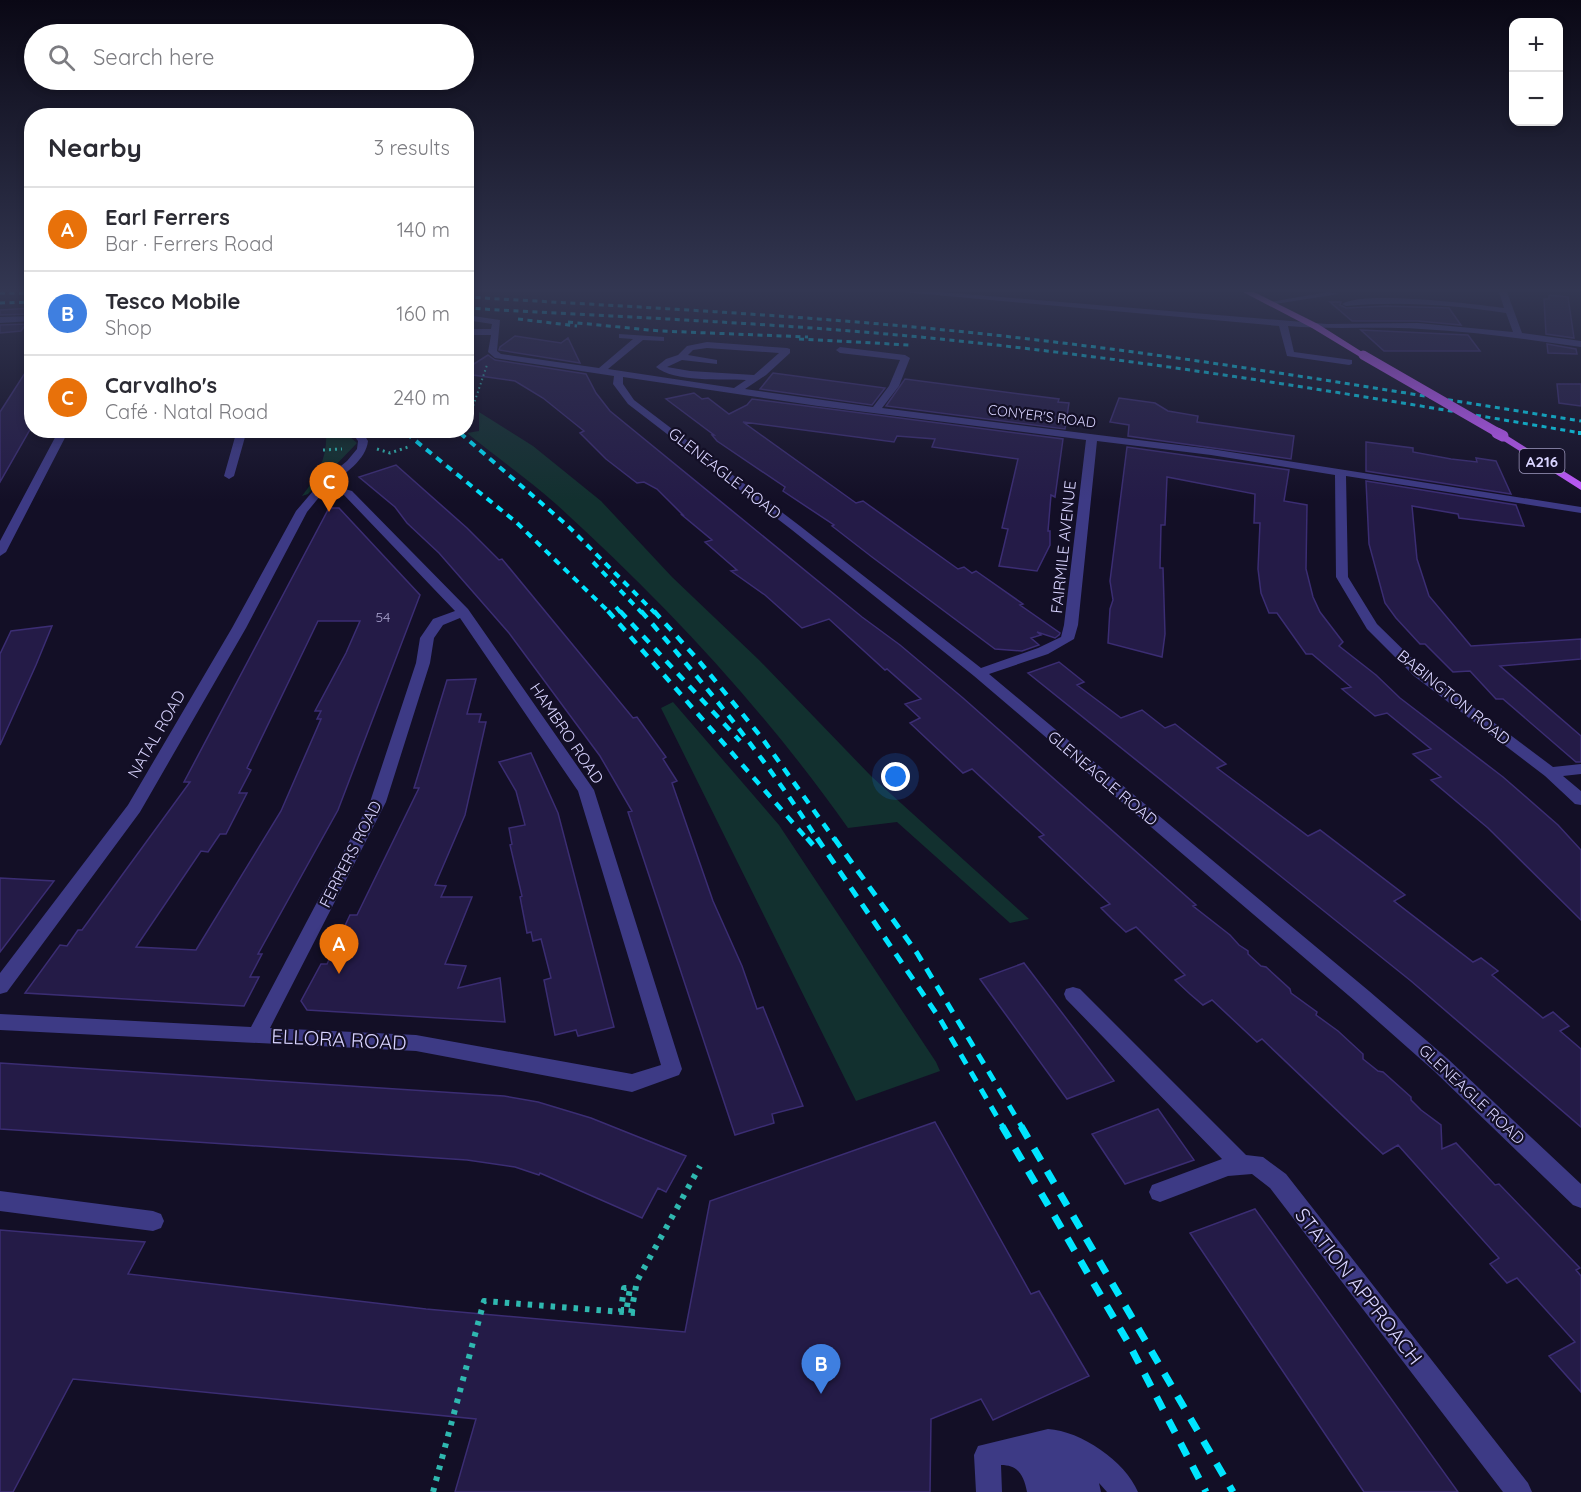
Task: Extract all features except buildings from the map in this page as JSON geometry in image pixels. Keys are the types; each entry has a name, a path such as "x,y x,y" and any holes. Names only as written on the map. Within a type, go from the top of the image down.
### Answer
{"main road":[{"name":"A216","path":"1374,362 1503,436 1581,487"}],"street":[{"name":"CONYER'S ROAD","path":"537,362 736,392 1092,436 1581,510"},
{"path":"601,371 612,362"},
{"path":"667,362 661,366 661,369 683,374 756,378"},
{"path":"736,392 775,362"},
{"path":"876,410 894,386 904,362"},
{"name":"GLENEAGLE ROAD","path":"620,374 617,379 618,384 631,402 796,528 979,674 1371,1004 1441,1065 1581,1198"},
{"name":"FAIRMILE AVENUE","path":"979,674 1057,645 1067,639 1070,633 1092,436"},
{"path":"0,552 60,438"},
{"path":"229,476 240,438"},
{"name":"NATAL ROAD","path":"0,987 134,808 239,628 302,511 323,486 351,463 362,449 363,441 361,438"},
{"name":"BABINGTON ROAD","path":"1340,472 1342,577 1372,626 1419,673 1550,772 1581,800"},
{"name":"HAMBRO ROAD","path":"323,486 348,493 463,612 586,790 672,1069"},
{"name":"FERRERS ROAD","path":"256,1036 378,802 423,663 427,638 438,622 463,612"},
{"path":"1550,772 1581,769"},
{"path":"1073,994 1242,1165"},
{"name":"ELLORA ROAD","path":"0,1022 416,1043 632,1083 672,1069"},
{"name":"STATION APPROACH","path":"1242,1165 1255,1164 1278,1181 1519,1492"},
{"path":"1160,1192 1228,1166 1242,1165"},
{"path":"0,1201 153,1221"},
{"path":"1010,1450 1060,1443 1085,1454 1120,1491"},
{"path":"1010,1450 1051,1447 1065,1454 1077,1465 1088,1492"},
{"path":"1010,1450 1031,1449 1043,1455 1056,1471 1063,1492"},
{"path":"989,1492 1010,1450"},
{"path":"1010,1450 1027,1460 1037,1474 1040,1492"}],"path":[{"path":"474,403 489,362"},
{"path":"373,449 390,453 411,446"},
{"path":"433,1492 484,1301 630,1312 637,1281 700,1166"}],"green space":[{"path":"479,412 533,446 601,501 672,577 759,660 871,776 1029,919 1010,923 897,822 848,828 782,741 674,618 556,504 473,438 474,432 479,431"},
{"path":"326,438 351,438 357,443 308,494 302,496 321,465"},
{"path":"673,702 779,825 940,1071 856,1101 661,708"}],"railway":[{"path":"1127,362 1356,395 1581,433 1578,433"},
{"path":"1199,362 1581,421"},
{"path":"412,438 516,522 608,611"},
{"path":"466,438 568,526 655,613"},
{"path":"593,562 642,613"},
{"path":"616,607 621,613"},
{"path":"608,611 808,840"},
{"path":"620,611 740,741"},
{"path":"641,611 734,722 818,840"},
{"path":"654,611 699,661 762,738 835,840"},
{"path":"807,838 813,845"},
{"path":"817,838 940,1019 1003,1127"},
{"path":"834,838 917,953 1022,1127"},
{"path":"1002,1126 1129,1344 1206,1492"},
{"path":"1021,1126 1233,1492"}],"place":[{"name":"Carvalho's","path":"329,512"},
{"name":"Earl Ferrers","path":"339,974"},
{"name":"Tesco Mobile","path":"821,1394"}]}
